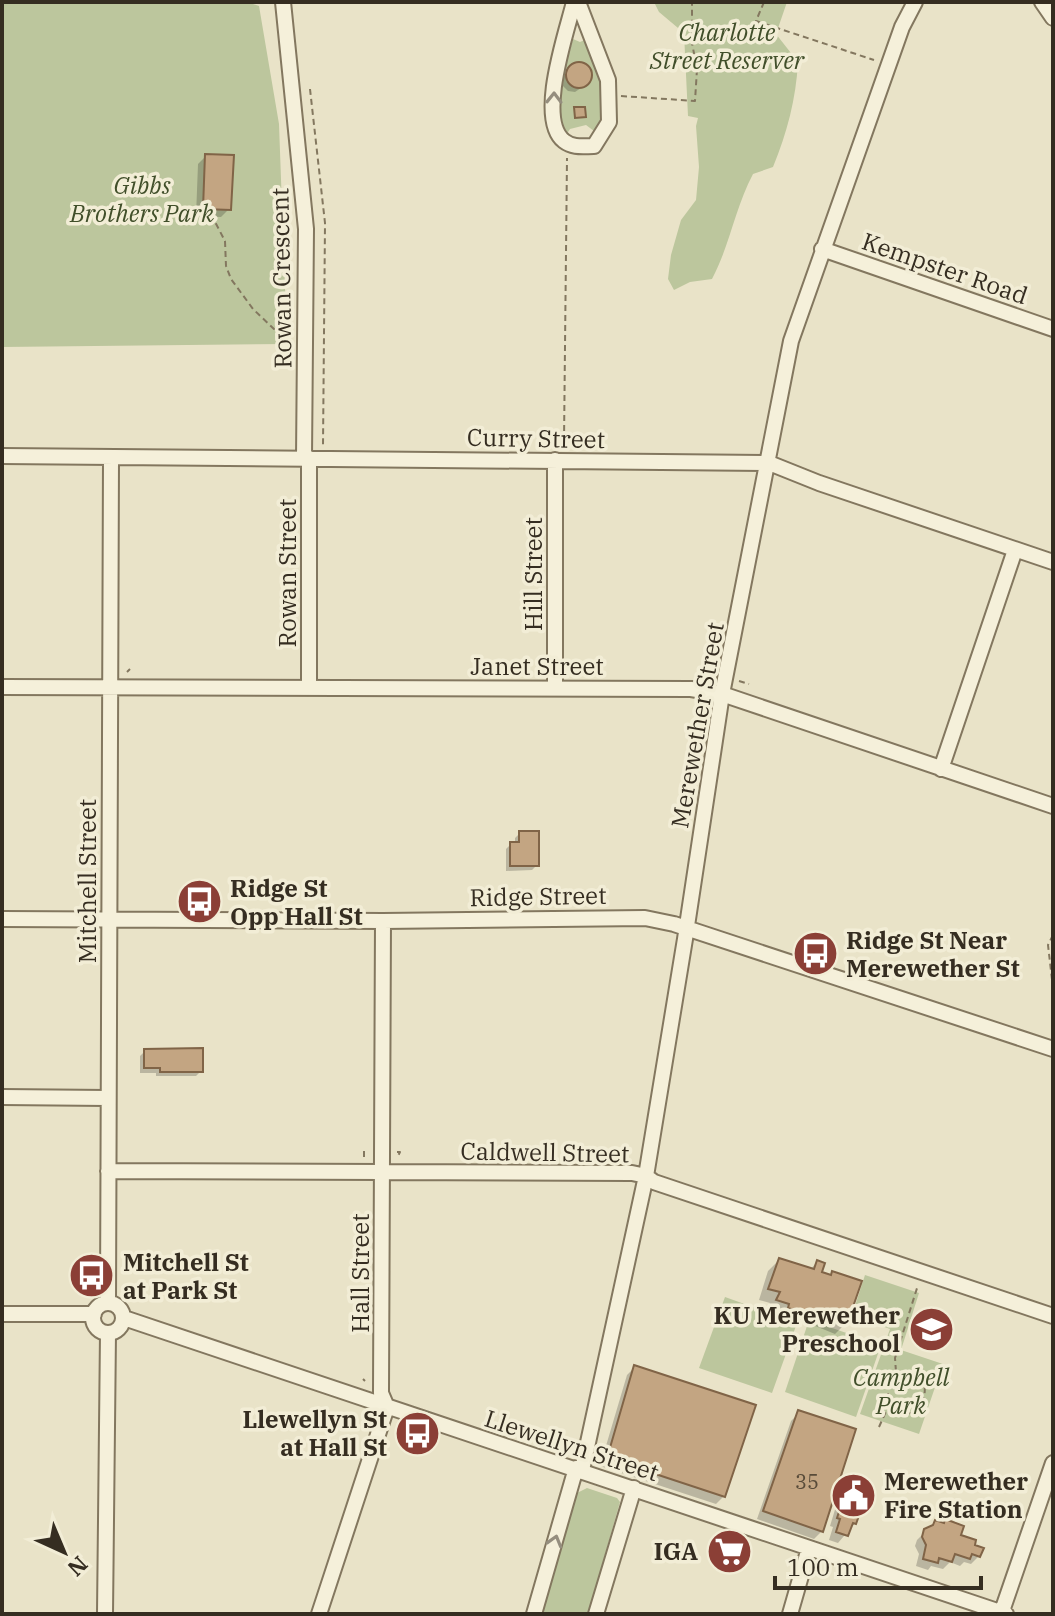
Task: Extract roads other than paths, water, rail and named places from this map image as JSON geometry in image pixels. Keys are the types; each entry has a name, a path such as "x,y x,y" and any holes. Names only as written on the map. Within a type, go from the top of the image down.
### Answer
{"street":[{"name":"Rowan Crescent","path":"283,2 306,229 306,458"},
{"path":"576,2 608,80 609,122 594,146 573,146 561,139 554,121 554,82 576,2"},
{"name":"Merewether Street","path":"534,1614 579,1469 646,1176 722,694 791,341 902,27 915,2"},
{"path":"1042,2 1053,18"},
{"name":"Kempster Road","path":"822,249 1053,329"},
{"name":"Curry Street","path":"2,456 769,463 819,483 1053,562"},
{"name":"Rowan Street","path":"306,458 309,688"},
{"name":"Mitchell Street","path":"108,1303 111,459"},
{"name":"Hill Street","path":"555,460 555,687"},
{"path":"941,769 1015,550"},
{"name":"Janet Street","path":"2,687 691,689 722,694 1053,806"},
{"name":"Ridge Street","path":"2,919 383,921 645,918 1053,1049"},
{"name":"Hall Street","path":"319,1614 387,1407 381,1393 383,921"},
{"path":"2,1097 107,1098"},
{"name":"Caldwell Street","path":"108,1171 624,1173 646,1176 654,1182 1053,1316"},
{"path":"108,1303 117,1306 124,1318 117,1330 108,1333 98,1329 94,1314 98,1307 108,1303"},
{"path":"2,1314 94,1314"},
{"name":"Llewellyn Street","path":"124,1318 1003,1613"},
{"path":"105,1614 108,1333"},
{"path":"1003,1613 1053,1463"},
{"path":"596,1614 634,1488"},
{"path":"790,1614 809,1548"}],"place":[{"name":"Ridge St Opp Hall St","path":"199,902"},
{"name":"Ridge St Near Merewether St","path":"815,954"},
{"name":"Mitchell St at Park St","path":"92,1276"},
{"name":"KU Merewether Preschool","path":"931,1329"},
{"name":"Llewellyn St at Hall St","path":"418,1433"},
{"name":"Merewether Fire Station","path":"853,1495"},
{"name":"IGA","path":"729,1551"}],"park label":[{"name":"Charlotte Street Reserver","path":"727,46"},
{"name":"Gibbs Brothers Park","path":"142,199"},
{"name":"Campbell Park","path":"901,1391"}]}
